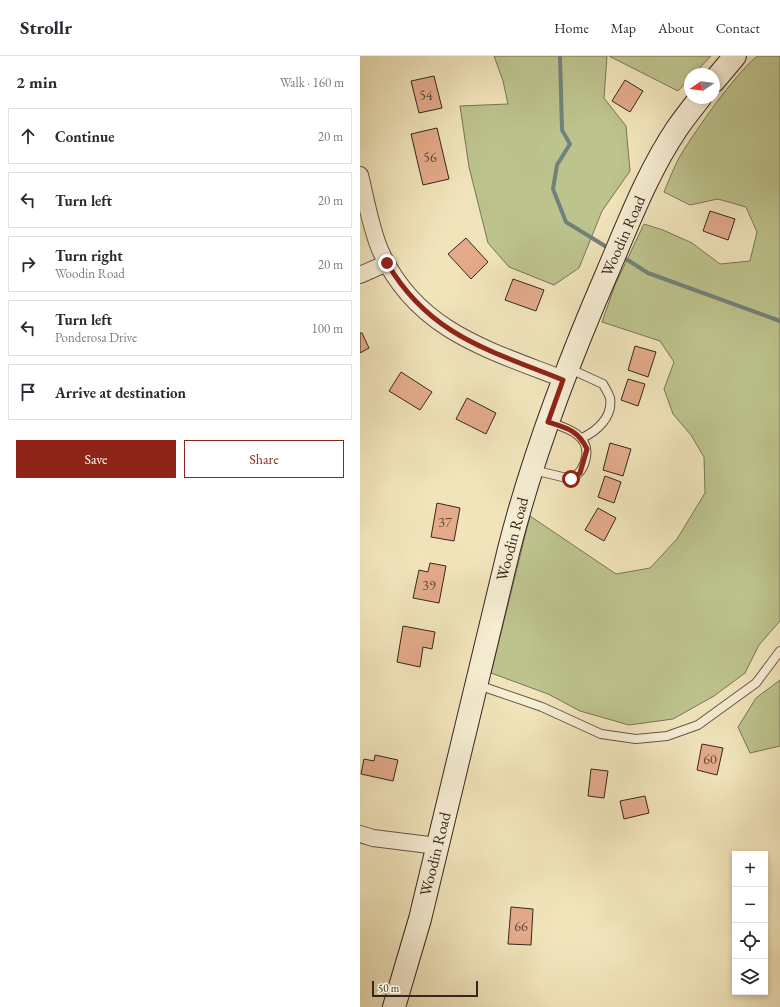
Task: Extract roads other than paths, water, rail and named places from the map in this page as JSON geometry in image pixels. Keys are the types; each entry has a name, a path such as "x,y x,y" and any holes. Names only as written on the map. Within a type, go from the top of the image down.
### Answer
{"street":[{"path":"720,74 735,56"},
{"name":"Woodin Road","path":"394,1007 420,918 519,509 548,422 565,374 643,192 678,127 695,104"},
{"path":"360,175 380,251 398,283 413,300 434,320 471,342 565,374"},
{"path":"360,275 387,263"},
{"path":"360,834 373,838 437,846"}],"lane":[{"path":"565,374 603,384 610,398 609,413 602,424 591,434 582,438"},
{"path":"532,470 571,479 580,473 584,464 587,449 582,438 570,429 548,422"},
{"path":"476,684 542,707 600,734 636,739 660,736 698,725 756,683 780,651"}],"waterway":[{"path":"560,56 562,130 570,144 557,165 553,189 566,222 605,246"},
{"path":"626,259 648,273 780,321"}]}
